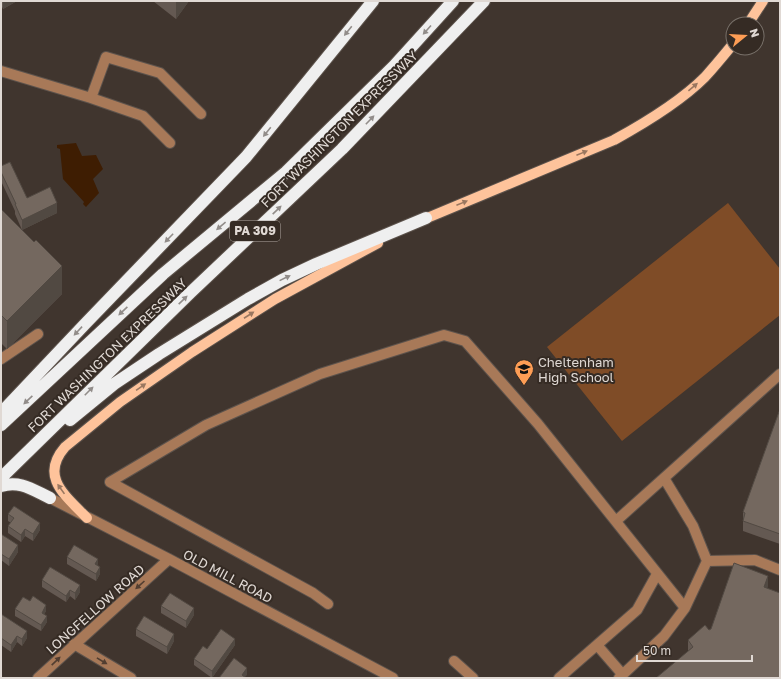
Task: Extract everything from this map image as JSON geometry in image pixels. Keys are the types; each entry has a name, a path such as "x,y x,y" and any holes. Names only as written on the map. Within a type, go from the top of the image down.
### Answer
{"highway":[{"path":"1,414 85,324 246,158 373,1"},
{"name":"FORT WASHINGTON EXPRESSWAY","path":"1,425 163,274 286,172 394,66 453,1"},
{"name":"FORT WASHINGTON EXPRESSWAY","path":"22,458 180,302 342,148 484,1"},
{"path":"22,458 114,384 248,299 282,280 316,264 426,218"},
{"name":"PA 309","path":"1,478 22,458"},
{"path":"1,486 11,483 24,485 50,498"}],"main road":[{"path":"753,16 763,1"},
{"path":"87,518 62,492 56,481 54,464 60,452 65,447 120,402 192,352 275,299 426,218 614,140 644,124 676,101 705,77 725,53"}],"street":[{"path":"91,98 106,57 160,73 200,114"},
{"path":"1,71 91,98 142,116 170,143"},
{"path":"1,359 38,334"},
{"path":"328,604 314,593 110,482 206,425 320,374 444,335 465,341 538,424 685,608"},
{"path":"616,521 780,374"},
{"path":"596,645 621,676 664,636 685,608 707,561 693,526 664,478"},
{"name":"OLD MILL ROAD","path":"50,498 169,559 393,678"},
{"name":"LONGFELLOW ROAD","path":"38,678 169,559"},
{"path":"707,561 755,560 780,570"},
{"path":"559,678 637,610 658,574"},
{"path":"74,644 131,678"},
{"path":"454,661 473,678"}],"shaded area":[{"path":"76,143 82,156 96,155 103,169 93,179 99,193 86,207 83,204 84,202 63,179 60,149 57,148 57,145"},
{"path":"728,203 780,269 780,315 622,441 547,347"}],"building":[{"path":"10,162 27,198 50,187 57,203 22,220 1,172 1,166"},
{"path":"1,209 34,242 36,240 62,266 7,321 1,315"},
{"path":"780,409 780,534 743,521 745,513 743,512"},
{"path":"14,506 40,523 33,534 25,529 21,535 8,526 14,518 8,514"},
{"path":"1,534 18,545 9,559 1,554"},
{"path":"74,545 98,559 95,564 100,567 96,574 67,557"},
{"path":"734,563 768,576 764,587 780,593 780,678 656,678 693,647 688,640 705,625 709,630 711,629"},
{"path":"50,567 80,585 75,593 70,590 66,596 42,580"},
{"path":"170,593 194,608 186,621 161,606"},
{"path":"33,596 46,605 42,613 47,616 41,625 15,609 23,597 30,601"},
{"path":"1,614 27,631 22,639 17,636 11,645 1,638"},
{"path":"144,616 174,634 167,647 136,629"},
{"path":"221,629 235,639 212,671 194,659 203,646 207,649"},
{"path":"234,658 247,668 242,675 246,678 219,678"}],"place":[{"name":"Cheltenham High School","path":"524,386"}]}
